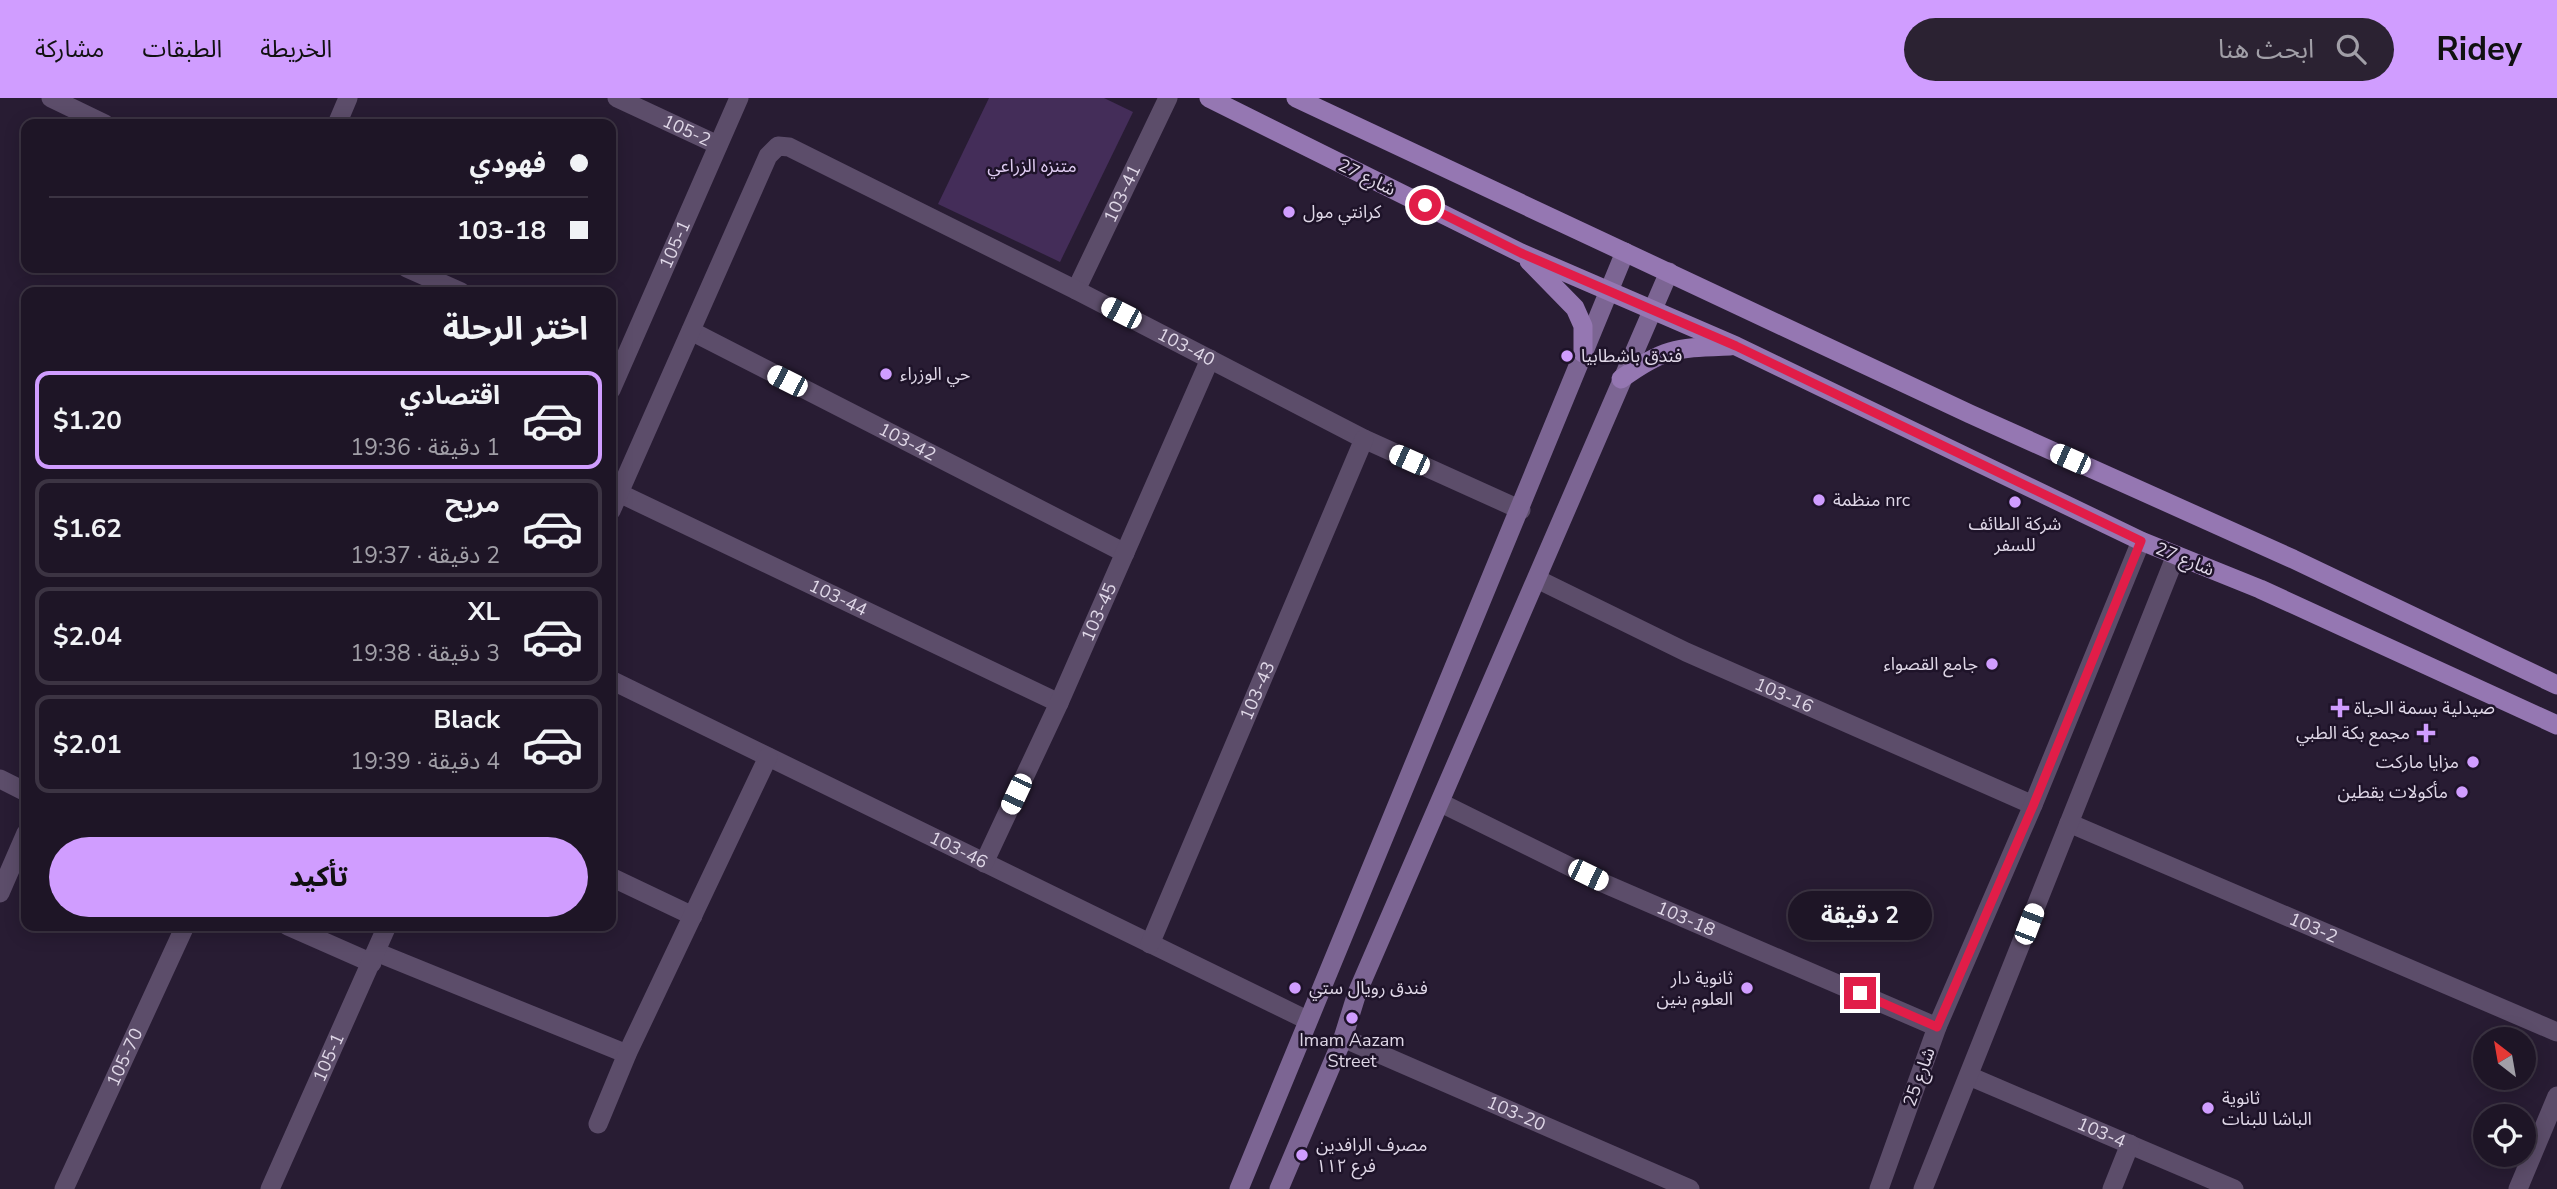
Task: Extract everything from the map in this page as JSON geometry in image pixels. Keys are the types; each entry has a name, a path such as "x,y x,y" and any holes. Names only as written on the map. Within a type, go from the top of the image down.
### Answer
{"main road":[{"name":"شارع 27","path":"1209,98 1521,253 1736,346 2141,541 2260,589 2557,726"},
{"path":"1296,98 1970,414 2293,559 2557,685"},
{"path":"1521,253 1575,308 1583,326 1583,353"},
{"path":"1239,1189 1625,253"},
{"path":"1279,1189 1343,1038 1357,993 1669,272"},
{"path":"1621,380 1644,363 1677,349 1736,346"}],"street":[{"path":"51,98 95,119"},
{"path":"339,119 348,98"},
{"name":"105-2","path":"617,98 718,145"},
{"name":"105-1","path":"616,363 739,98"},
{"name":"103-41","path":"1076,290 1168,98"},
{"name":"103-40","path":"691,331 768,156 778,146 789,147 1076,290 1364,439 1521,510"},
{"path":"418,273 450,287"},
{"path":"616,500 691,331"},
{"name":"103-42","path":"691,331 1125,554"},
{"name":"103-45","path":"984,863 1059,703 1210,359"},
{"name":"103-43","path":"1150,944 1364,439"},
{"name":"103-44","path":"616,502 1059,703"},
{"name":"شارع 25","path":"1879,1189 1937,1027 2033,806 2141,541"},
{"path":"1923,1189 2176,555"},
{"name":"103-16","path":"1537,579 1686,652 2033,806"},
{"name":"103-46","path":"616,682 1307,1020"},
{"path":"598,1124 627,1054 768,757"},
{"path":"0,779 21,790"},
{"name":"103-18","path":"1441,803 1603,883 1937,1027"},
{"name":"103-2","path":"2069,822 2557,1032"},
{"path":"0,893 21,845"},
{"path":"616,879 693,916"},
{"name":"105-70","path":"64,1189 183,931"},
{"path":"301,931 627,1054"},
{"name":"105-1","path":"270,1189 385,931"},
{"name":"103-20","path":"1343,1038 1690,1189"},
{"name":"103-4","path":"1969,1076 2234,1189"},
{"path":"2518,1189 2557,1096"},
{"path":"2112,1189 2130,1144"}],"green space":[{"name":"متنزه الزراعي","path":"989,98 1104,98 1133,112 1060,262 938,204"}],"place":[{"name":"كرانتي مول","path":"1289,212"},
{"name":"فندق باشطابيا","path":"1567,356"},
{"name":"حي الوزراء","path":"886,374"},
{"name":"منظمة nrc","path":"1819,500"},
{"name":"شركة الطائف للسفر","path":"2015,502"},
{"name":"جامع القصواء","path":"1992,664"},
{"name":"صيدلية بسمة الحياة","path":"2340,708"},
{"name":"مجمع بكة الطبي","path":"2426,733"},
{"name":"مزايا ماركت","path":"2473,762"},
{"name":"مأكولات يقطين","path":"2462,792"},
{"name":"فندق رويال ستي","path":"1295,988"},
{"name":"ثانوية دار العلوم بنين","path":"1747,988"},
{"name":"Imam Aazam Street","path":"1352,1018"},
{"name":"ثانوية الباشا للبنات","path":"2208,1108"},
{"name":"مصرف الرافدين فرع ١١٢","path":"1302,1155"}],"route":[{"path":"1425,205 1521,253 1736,346 2141,541 2033,806 1937,1027 1860,993"}]}
